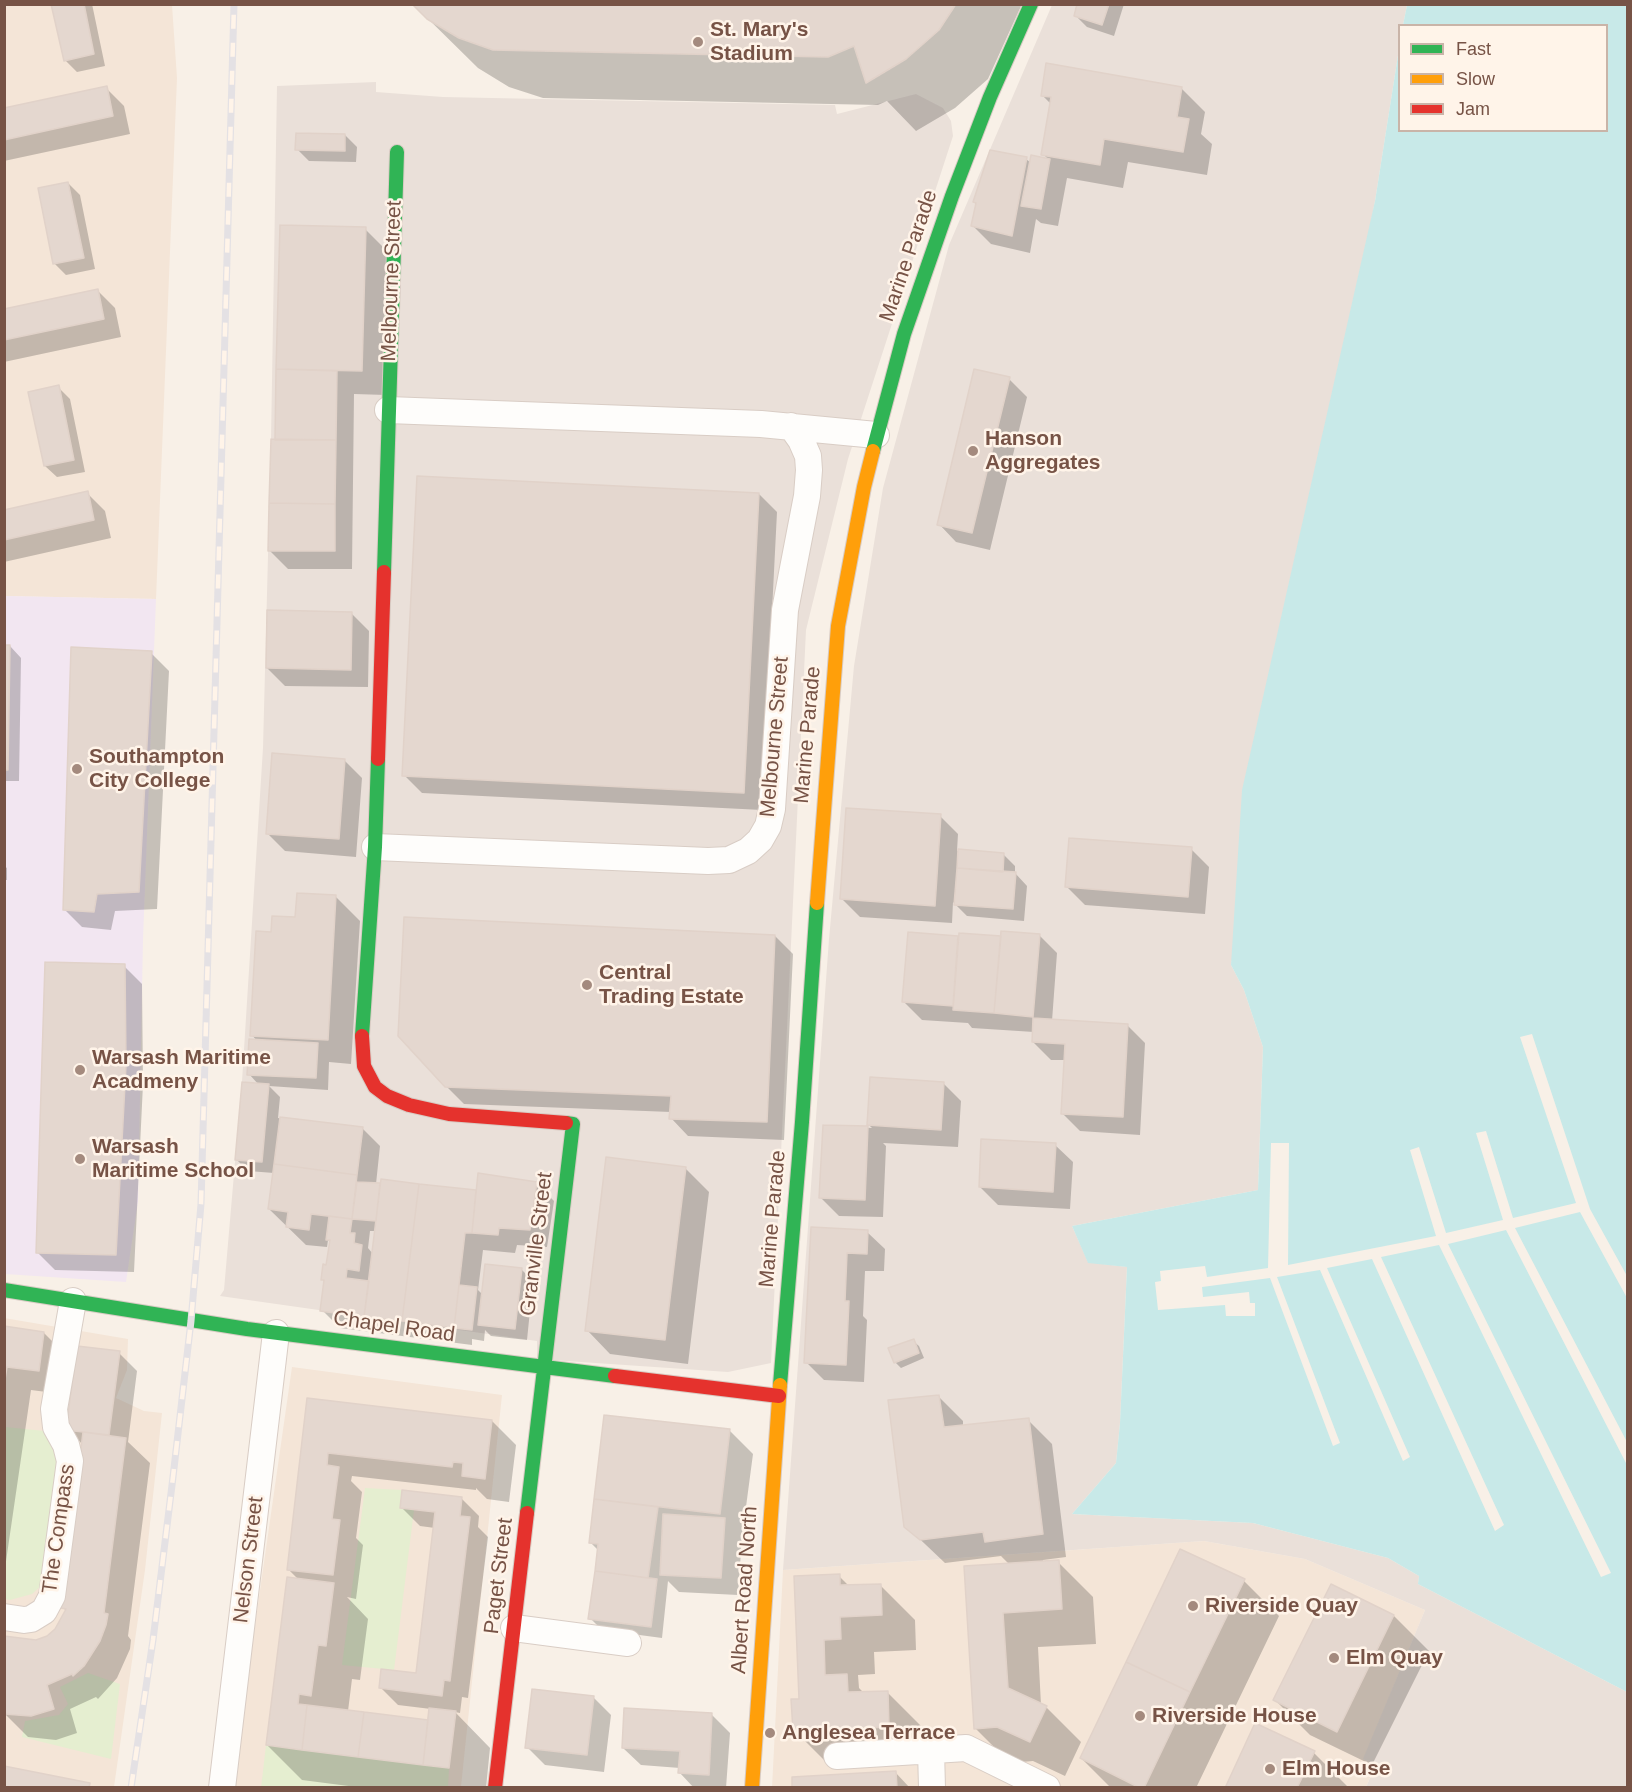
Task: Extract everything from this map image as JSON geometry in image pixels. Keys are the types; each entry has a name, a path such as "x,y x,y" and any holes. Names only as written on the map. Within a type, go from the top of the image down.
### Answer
{"street":[{"name":"Marine Parade","path":"779,1396 802,1122 825,778 838,626 864,487 904,334 952,196 990,97 1031,4"},
{"name":"Melbourne Street","path":"397,152 375,847 361,1044 364,1066 375,1087 387,1096 409,1105 449,1114 573,1124"},
{"path":"388,410 791,426 876,435"},
{"name":"Melbourne Street","path":"375,847 708,861 729,860 760,840 768,826 772,809 785,610 807,496 809,470 808,456 791,426"},
{"name":"Granville Street","path":"544,1368 573,1124"},
{"name":"Chapel Road","path":"4,1290 276,1332 544,1368 779,1396"},
{"name":"The Compass","path":"4,1617 31,1619 44,1611 52,1596 70,1461 66,1445 56,1427 54,1409 73,1301"},
{"name":"Nelson Street","path":"222,1788 276,1332"},
{"name":"Paget Street","path":"495,1788 544,1368"},
{"name":"Albert Road North","path":"752,1788 779,1396"},
{"path":"514,1628 628,1643"},
{"path":"837,1756 966,1748 1047,1788"},
{"path":"931,1750 932,1788"}],"shaded area":[{"path":"5,5 172,5 177,78 156,599 5,596"},
{"path":"1052,5 1407,5 1403,24 1398,24 1398,55 1375,201 1231,965 1244,990 1263,1047 1258,1190 1072,1226 1088,1262 1127,1267 1116,1463 1072,1514 1253,1523 1388,1558 1419,1576 1418,1584 1627,1692 1627,1787 1366,1787 1376,1765 1363,1759 1425,1610 1305,1559 1204,1541 783,1570 829,939 854,666 883,488 949,245"},
{"name":"Central Trading Estate","path":"376,82 376,92 443,97 835,105 837,114 916,94 943,108 951,121 953,136 848,459 806,630 771,1363 728,1372 537,1359 537,1341 220,1296 224,1290 242,1081 263,748 277,86"},
{"path":"4,596 156,599 143,939 138,1201 126,1282 5,1274"},
{"path":"4,1318 128,1339 127,1370 116,1398 144,1411 162,1413 145,1570 114,1787 5,1787"},
{"path":"292,1367 502,1395 461,1787 234,1788 237,1751"},
{"path":"1204,1541 1305,1559 1425,1610 1364,1759 1376,1764 1366,1787 772,1788 783,1570"}],"green space":[{"path":"5,1427 45,1431 59,1457 44,1583 32,1594 10,1600 5,1599"},
{"path":"365,1488 402,1490 400,1508 414,1510 394,1670 342,1665"},
{"path":"88,1673 120,1684 111,1759 22,1737 25,1721 59,1715 68,1704 60,1687"},
{"path":"266,1745 449,1768 448,1787 261,1788"}],"water":[{"path":"1407,5 1627,5 1627,1692 1418,1584 1419,1576 1388,1558 1253,1523 1072,1514 1116,1463 1127,1267 1088,1263 1072,1226 1258,1190 1263,1047 1244,990 1231,965 1242,790 1375,201 1398,55 1398,132 1608,132 1608,24 1403,24"}],"pier":[{"path":"1532,1034 1590,1209 1627,1276 1627,1298 1580,1212 1515,1228 1627,1442 1627,1465 1506,1230 1448,1244 1611,1573 1601,1577 1439,1245 1381,1257 1504,1525 1495,1531 1372,1259 1327,1268 1410,1457 1403,1461 1320,1270 1277,1277 1340,1443 1333,1446 1270,1278 1202,1287 1203,1297 1249,1292 1250,1303 1255,1303 1255,1316 1226,1316 1225,1305 1158,1310 1155,1282 1161,1281 1160,1271 1205,1266 1207,1277 1268,1268 1271,1143 1289,1143 1288,1265 1436,1236 1410,1150 1419,1147 1446,1233 1503,1220 1476,1133 1486,1131 1513,1218 1576,1203 1520,1037"}],"building":[{"path":"51,4 84,4 94,54 64,61"},
{"name":"St. Mary's Stadium","path":"412,4 956,4 939,30 906,59 866,83 854,46 828,57 493,50 459,38 427,19"},
{"path":"1077,4 1109,4 1102,25 1074,16"},
{"path":"1046,63 1182,87 1177,117 1189,119 1183,152 1104,139 1100,165 1041,155 1051,97 1041,96"},
{"path":"107,86 113,116 4,140 4,108"},
{"path":"296,133 345,134 345,151 295,150"},
{"path":"990,150 1027,157 1012,236 971,226 976,203 973,202"},
{"path":"1031,155 1050,159 1041,209 1021,206"},
{"path":"68,182 84,258 53,264 38,188"},
{"path":"280,225 366,227 362,371 276,369"},
{"path":"98,289 104,319 4,340 4,309"},
{"path":"276,369 337,371 336,440 275,440"},
{"name":"Hanson Aggregates","path":"974,369 1010,377 972,533 937,525"},
{"path":"59,385 74,460 44,466 28,392"},
{"path":"271,439 336,440 335,504 269,503"},
{"path":"417,476 759,493 744,793 402,776"},
{"path":"88,491 94,520 4,540 4,510"},
{"path":"269,503 335,504 335,551 268,551"},
{"path":"267,610 352,612 351,670 266,668"},
{"path":"4,645 10,645 8,770 4,770"},
{"path":"71,647 152,651 139,892 97,894 94,912 63,910"},
{"path":"272,753 345,759 339,839 266,834"},
{"path":"846,808 941,814 935,906 840,899"},
{"path":"1069,838 1192,847 1188,897 1065,887"},
{"path":"958,849 1004,853 1003,872 957,868"},
{"path":"957,868 1016,872 1013,909 954,905"},
{"path":"297,893 336,895 328,1040 250,1036 256,931 271,932 272,916 295,917"},
{"name":"Central Trading Estate","path":"404,917 775,935 767,1122 669,1119 671,1096 445,1087 398,1036"},
{"path":"1001,931 1040,934 1033,1017 994,1013"},
{"path":"908,932 958,936 953,1006 902,1002"},
{"path":"959,933 1001,936 994,1013 953,1010"},
{"name":"Warsash Maritime School","path":"45,962 125,964 126,1065 116,1255 36,1253"},
{"path":"1033,1018 1128,1024 1123,1117 1061,1114 1065,1044 1032,1042"},
{"path":"249,1039 318,1043 316,1078 247,1075"},
{"path":"870,1077 944,1082 941,1130 867,1125"},
{"path":"242,1082 269,1084 262,1162 235,1160"},
{"path":"280,1117 363,1127 357,1175 274,1164"},
{"path":"823,1125 868,1126 865,1200 819,1198"},
{"path":"981,1139 1056,1143 1053,1192 979,1187"},
{"path":"606,1157 686,1167 665,1340 585,1331"},
{"path":"274,1164 357,1175 352,1219 311,1214 309,1230 286,1227 288,1212 268,1209"},
{"path":"478,1173 537,1182 530,1230 499,1228 498,1235 472,1233"},
{"path":"381,1179 419,1184 402,1321 364,1317"},
{"path":"357,1182 380,1183 376,1221 352,1219"},
{"path":"419,1184 476,1190 472,1233 465,1233 454,1328 402,1321"},
{"path":"329,1216 352,1219 350,1233 355,1233 354,1243 362,1245 359,1271 347,1269 346,1278 369,1281 364,1317 320,1311 324,1280 321,1280 323,1264 326,1265 330,1240 326,1240"},
{"path":"811,1227 868,1230 867,1254 847,1253 845,1301 849,1301 846,1365 804,1363"},
{"path":"485,1264 522,1268 515,1329 478,1325"},
{"path":"459,1285 477,1287 472,1330 454,1328"},
{"path":"4,1326 44,1332 39,1371 7,1367 4,1386"},
{"path":"914,1339 919,1353 894,1363 888,1348"},
{"path":"77,1346 120,1351 109,1435 66,1430"},
{"path":"939,1395 944,1427 1029,1418 1043,1534 985,1542 983,1532 920,1540 904,1527 888,1400"},
{"path":"307,1398 492,1420 485,1479 462,1476 463,1463 453,1462 452,1467 328,1453 327,1465 339,1467 332,1519 340,1520 333,1575 287,1570"},
{"path":"604,1415 730,1429 720,1514 594,1499"},
{"path":"83,1432 126,1438 104,1613 108,1614 106,1625 100,1641 84,1666 73,1676 72,1674 47,1685 54,1709 31,1716 4,1714 4,1636 36,1640 47,1636 55,1629 66,1609 61,1608"},
{"path":"402,1490 462,1497 460,1516 470,1517 450,1681 444,1680 442,1696 379,1688 381,1669 416,1673 435,1512 400,1508"},
{"path":"594,1499 658,1507 648,1578 595,1571 598,1544 589,1543"},
{"path":"663,1514 725,1518 721,1578 660,1575"},
{"name":"Riverside Quay","path":"1180,1549 1245,1579 1190,1692 1126,1662"},
{"path":"1059,1560 1062,1609 1003,1613 1008,1688 1047,1706 1030,1742 997,1727 974,1729 964,1566"},
{"path":"595,1571 657,1579 651,1627 588,1619"},
{"path":"840,1574 840,1585 881,1584 882,1615 840,1617 841,1639 824,1640 825,1675 847,1674 848,1692 888,1691 889,1727 793,1731 791,1699 799,1699 794,1576"},
{"path":"287,1577 334,1583 326,1646 318,1645 311,1696 299,1694 298,1704 307,1705 302,1750 266,1745"},
{"name":"Elm Quay","path":"1331,1584 1394,1615 1337,1732 1273,1700"},
{"name":"Riverside House","path":"1126,1662 1190,1692 1144,1788 1080,1758"},
{"path":"532,1689 594,1696 587,1755 525,1748"},
{"path":"307,1705 364,1712 358,1757 302,1750"},
{"path":"429,1708 456,1711 449,1768 423,1765"},
{"path":"624,1708 712,1713 709,1775 678,1773 680,1751 622,1748"},
{"path":"364,1712 428,1720 423,1765 358,1757"},
{"name":"Elm House","path":"1255,1723 1315,1751 1297,1788 1225,1788"},
{"path":"4,1766 90,1783 89,1788 4,1788"},
{"path":"896,1771 897,1788 792,1788 792,1777"}],"railway":[{"path":"131,1788 153,1640 173,1477 191,1321 201,1204 234,4"}],"traffic: fast":[{"path":"873,451 904,334 952,196 990,97 1031,4"},
{"path":"384,572 397,152"},
{"path":"362,1036 375,847 378,759"},
{"path":"780,1385 802,1122 817,903"},
{"path":"527,1513 573,1124 566,1123"},
{"path":"4,1290 247,1329 615,1376"}],"traffic: slow":[{"path":"817,903 838,626 873,451"},
{"path":"752,1788 780,1385"}],"traffic: jam":[{"path":"378,759 384,572"},
{"path":"362,1036 364,1066 375,1087 387,1096 409,1105 449,1114 566,1123"},
{"path":"615,1376 779,1396"},
{"path":"495,1788 527,1513"}],"place":[{"name":"St. Mary's Stadium","path":"698,42"},
{"name":"Hanson Aggregates","path":"973,451"},
{"name":"Southampton City College","path":"77,769"},
{"name":"Central Trading Estate","path":"587,985"},
{"name":"Warsash Maritime Acadmeny","path":"80,1070"},
{"name":"Warsash Maritime School","path":"80,1159"},
{"name":"Riverside Quay","path":"1193,1606"},
{"name":"Elm Quay","path":"1334,1658"},
{"name":"Riverside House","path":"1140,1716"},
{"name":"Anglesea Terrace","path":"770,1733"},
{"name":"Elm House","path":"1270,1769"}]}
